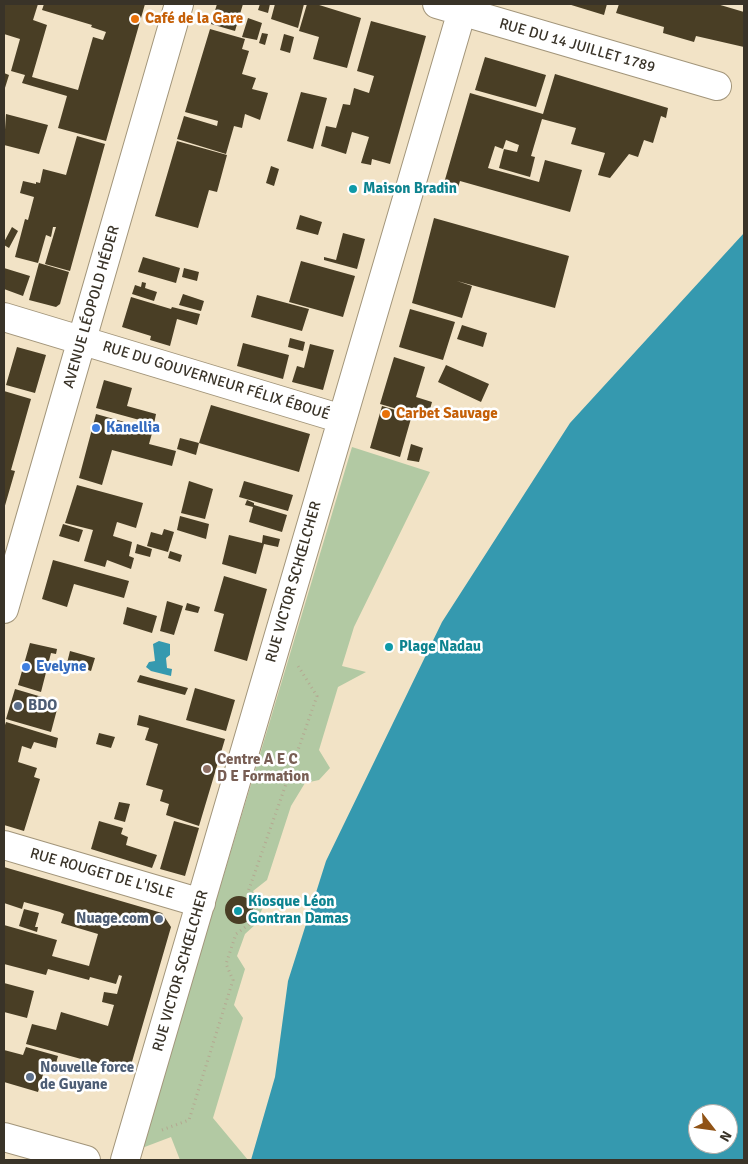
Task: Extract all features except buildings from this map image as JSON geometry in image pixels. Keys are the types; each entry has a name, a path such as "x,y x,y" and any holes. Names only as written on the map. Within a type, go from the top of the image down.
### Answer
{"street":[{"name":"AVENUE LÉOPOLD HÉDER","path":"4,609 179,4"},
{"name":"RUE DU 14 JUILLET 1789","path":"454,6 717,86"},
{"name":"RUE VICTOR SCHŒLCHER","path":"127,1152 342,419 454,6"},
{"name":"RUE DU GOUVERNEUR FÉLIX ÉBOUÉ","path":"4,317 342,419"},
{"name":"RUE ROUGET DE L'ISLE","path":"4,845 201,903"},
{"path":"4,1137 86,1160"}],"path":[{"path":"127,1152 188,1120 233,980 226,964 236,934 252,922 257,907 248,892 317,696 278,638"}],"green space":[{"path":"352,447 430,472 354,627 342,666 366,672 338,687 319,750 330,768 319,780 305,783 291,806 267,880 253,891 262,909 257,923 245,934 237,956 245,969 234,1005 243,1018 213,1118 248,1160 180,1160 171,1137 142,1148"}],"water":[{"path":"744,233 744,1160 251,1160 275,1077 288,981 326,861 442,622 570,423"},
{"path":"159,641 170,644 170,655 166,658 167,668 172,669 171,676 151,671 146,667 149,662 155,661 153,644"}],"place":[{"name":"Café de la Gare","path":"135,19"},
{"name":"Maison Bradin","path":"353,189"},
{"name":"Carbet Sauvage","path":"386,414"},
{"name":"Kanellia","path":"96,428"},
{"name":"Plage Nadau","path":"389,647"},
{"name":"Evelyne","path":"26,667"},
{"name":"BDO","path":"18,706"},
{"name":"Centre A E C D E Formation","path":"207,769"},
{"name":"Kiosque Léon Gontran Damas","path":"238,911"},
{"name":"Nuage.com","path":"159,919"},
{"name":"Nouvelle force de Guyane","path":"30,1077"}]}
